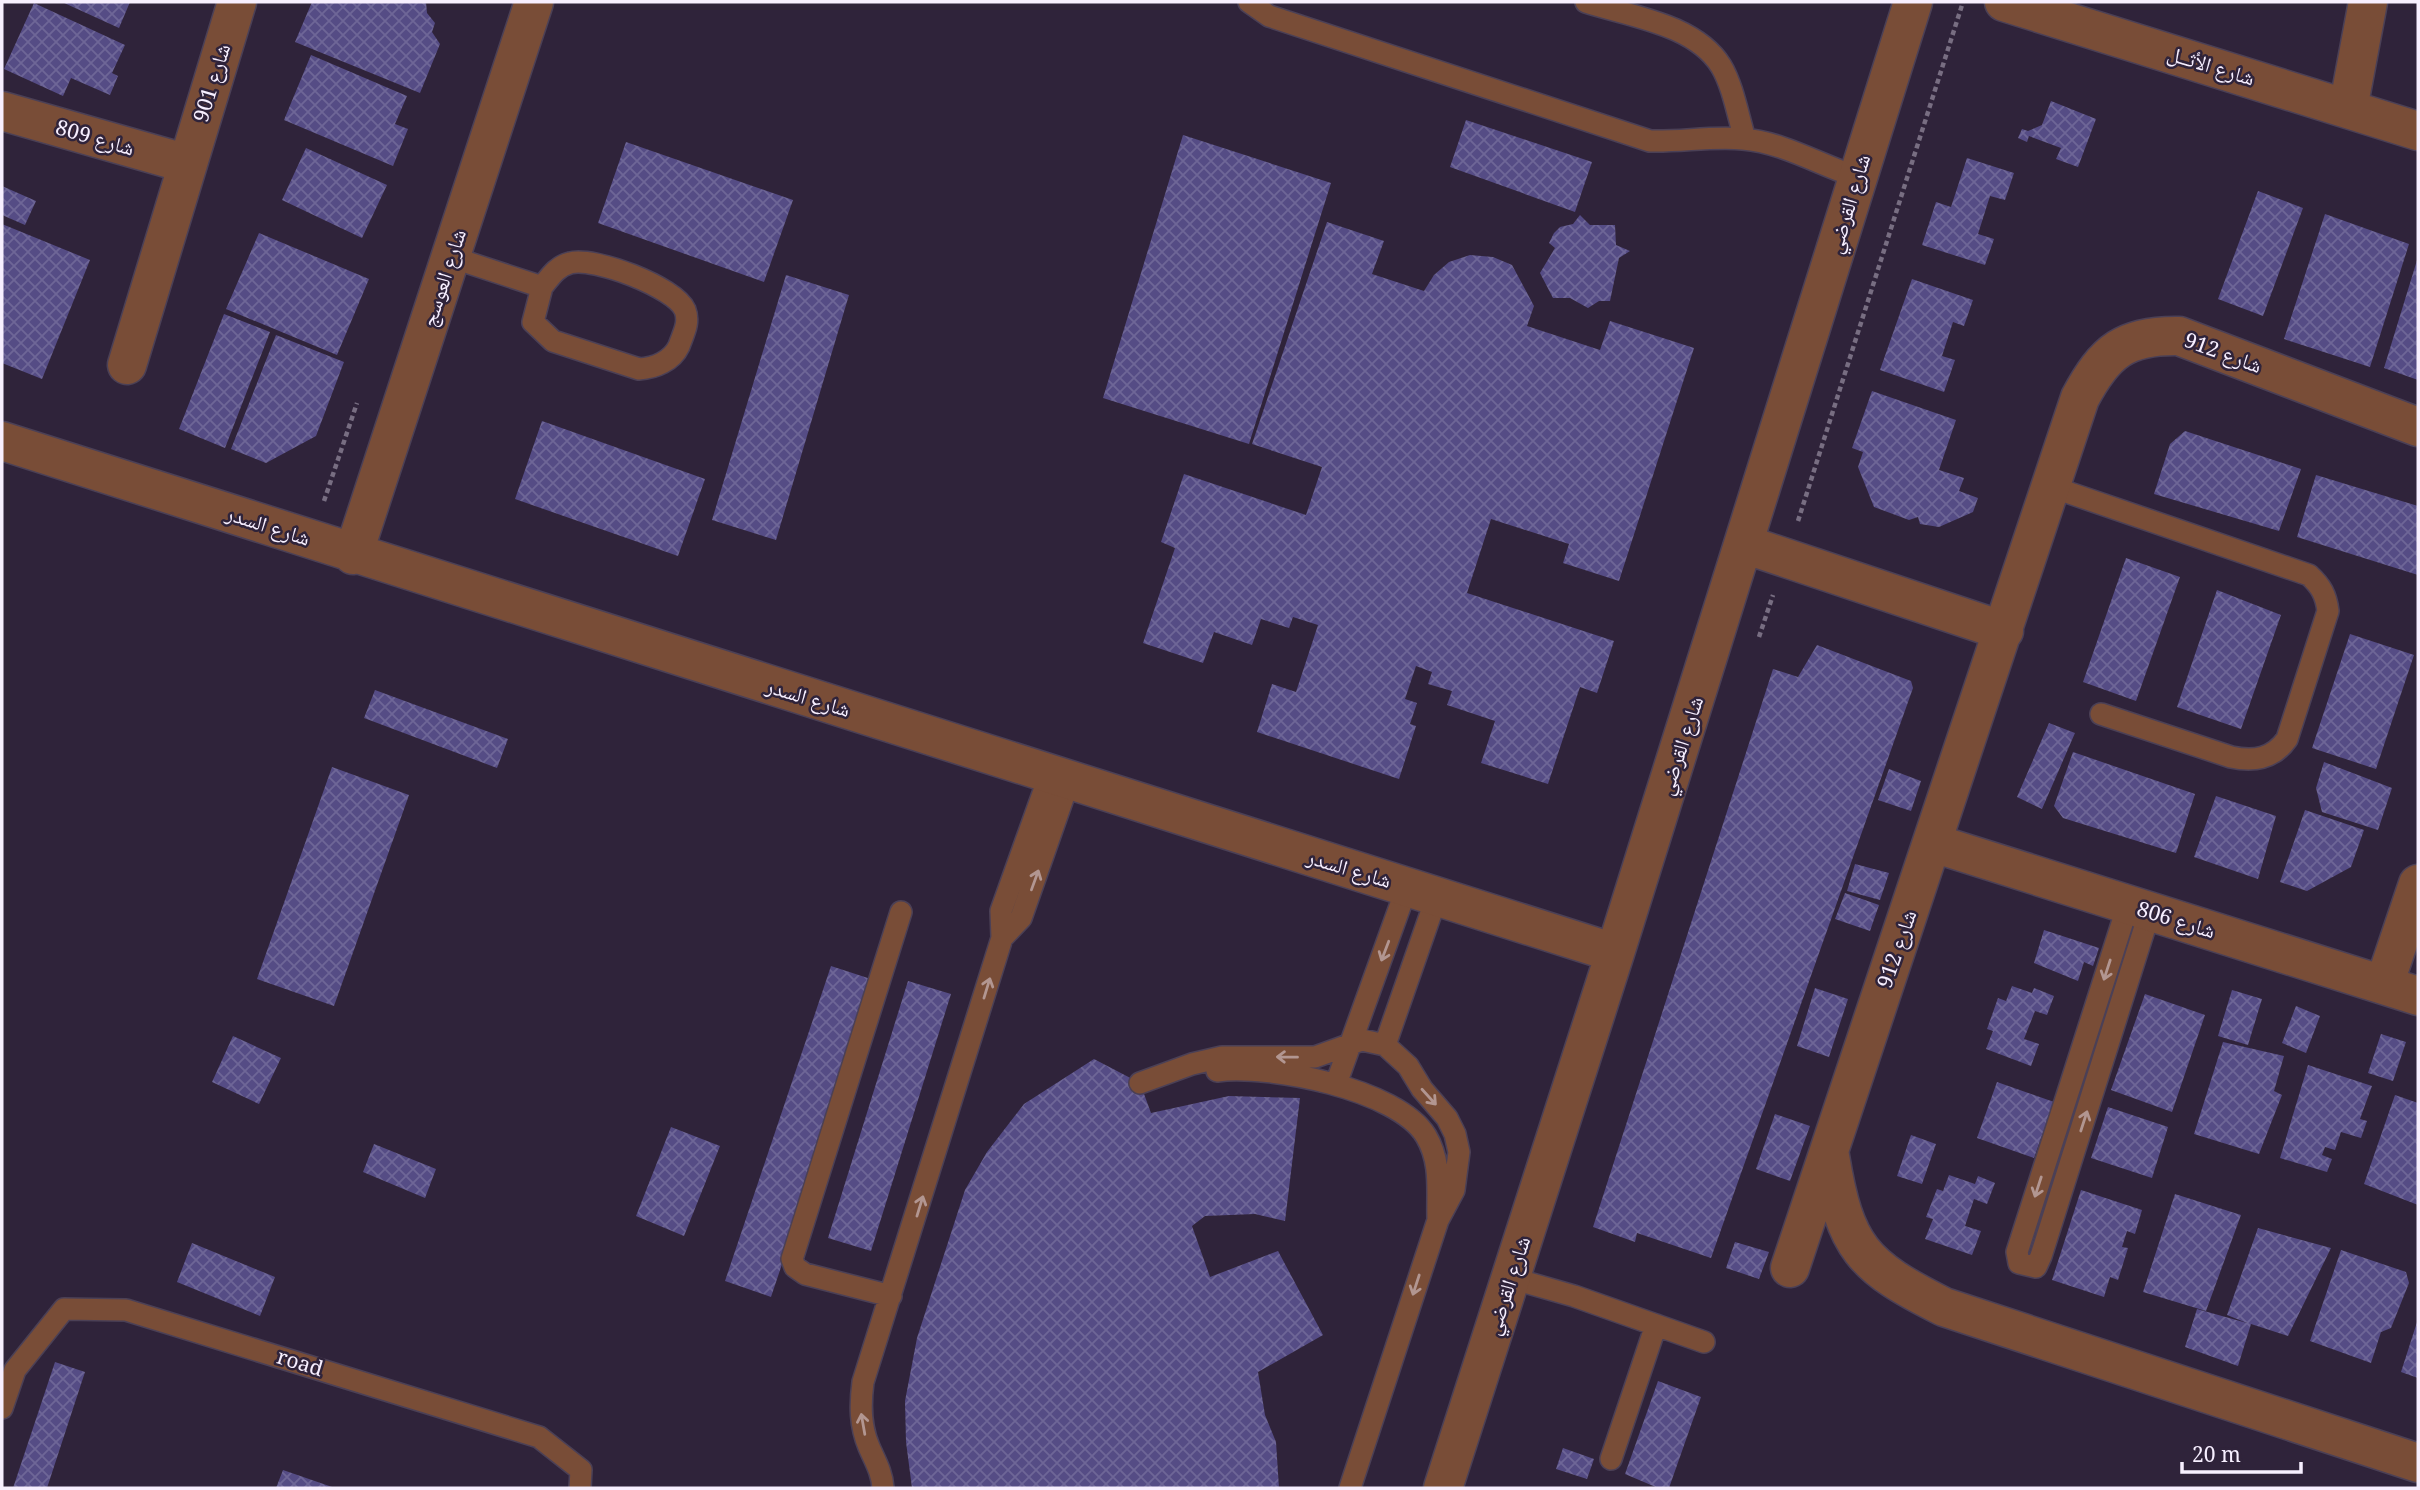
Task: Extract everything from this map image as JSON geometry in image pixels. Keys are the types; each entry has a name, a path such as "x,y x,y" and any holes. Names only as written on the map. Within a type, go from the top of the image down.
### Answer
{"street":[{"name":"شارع 901","path":"127,365 237,2"},
{"name":"شارع العوسج","path":"353,555 534,2"},
{"name":"شارع القرضي","path":"1444,1488 1913,2"},
{"name":"شارع الأثــل","path":"2004,2 2418,131"},
{"path":"2348,109 2368,2"},
{"name":"شارع 809","path":"2,111 188,164"},
{"name":"شارع 912","path":"1790,1268 2080,398 2098,365 2120,346 2149,335 2179,336 2418,427"},
{"name":"شارع السدر","path":"2,441 353,555 1615,953"},
{"path":"1744,544 2004,631"},
{"name":"شارع 806","path":"1933,843 2401,991"},
{"path":"2401,991 2418,884"},
{"path":"1829,1151 1838,1205 1846,1228 1871,1263 1900,1285 1944,1307 2418,1463"}],"lane":[{"path":"1249,2 1269,16 1650,141 1684,143 1745,139 1793,152 1857,177"},
{"path":"1586,2 1683,33 1698,42 1722,68 1745,139"},
{"path":"451,257 542,287"},
{"path":"585,261 661,286 675,296 685,310 687,324 677,351 665,362 639,369 552,341 541,333 533,322 542,287 557,269 570,263 585,261"},
{"path":"2052,487 2309,575 2319,584 2326,597 2328,611 2287,738 2279,750 2266,757 2248,761 2231,757 2101,714"},
{"path":"883,1488 878,1464 864,1434 860,1399 1002,938 1001,911 1060,777"},
{"path":"1336,1084 1352,1042 1422,892"},
{"path":"1385,1045 1422,892"},
{"path":"2139,908 2041,1256 2036,1267 2025,1267 2019,1263 2017,1252 2139,908"},
{"path":"891,1296 805,1274 795,1267 792,1259 901,912"},
{"path":"1350,1488 1438,1220 1454,1190 1459,1152 1455,1134 1447,1118 1422,1089 1408,1066 1385,1045 1374,1041 1352,1042 1315,1057 1245,1056 1208,1059 1142,1089 1221,1070 1247,1071 1336,1084 1397,1110 1425,1134 1438,1169 1438,1220"},
{"path":"1511,1278 1574,1296 1704,1342"},
{"name":"road","path":"2,1408 15,1370 64,1309 126,1310 539,1437 581,1470 580,1488"},
{"path":"1611,1458 1656,1325"}],"path":[{"path":"1755,649 1963,2"},
{"path":"311,540 360,395"}],"building":[{"path":"62,2 130,2 119,28"},
{"path":"312,2 426,2 427,13 435,23 432,32 440,44 420,93 295,42"},
{"path":"34,3 125,45 112,73 118,76 110,95 71,78 63,96 4,69"},
{"path":"311,55 407,96 395,124 408,129 393,166 284,120"},
{"path":"2051,101 2096,119 2078,167 2056,159 2061,148 2029,136 2027,142 2018,138 2022,129 2028,131 2042,125"},
{"path":"1466,120 1592,162 1575,212 1450,167"},
{"path":"1183,135 1331,183 1249,444 1103,398"},
{"path":"626,142 793,200 764,282 598,223"},
{"path":"306,148 387,185 362,238 282,200"},
{"path":"1967,158 2014,173 2005,200 1990,196 1978,234 1994,239 1985,265 1922,245 1936,202 1951,207"},
{"path":"2,186 36,201 25,225 2,215"},
{"path":"2258,191 2303,208 2263,316 2218,299"},
{"path":"2325,214 2409,244 2370,367 2284,339"},
{"path":"1580,215 1590,225 1615,225 1616,245 1630,251 1619,258 1610,301 1599,301 1588,308 1570,298 1553,298 1540,273 1555,248 1549,243 1554,233 1560,227 1573,224"},
{"path":"1327,222 1384,241 1372,274 1424,291 1434,275 1449,262 1470,255 1493,257 1512,265 1534,306 1527,326 1600,350 1610,321 1694,348 1619,581 1563,563 1569,544 1491,519 1467,593 1614,641 1597,693 1580,687 1548,784 1481,763 1495,721 1447,705 1452,691 1428,684 1432,672 1416,666 1405,699 1417,703 1410,724 1416,726 1399,779 1257,732 1272,684 1296,692 1318,625 1293,617 1289,628 1261,619 1252,645 1214,632 1203,663 1143,643 1175,548 1161,542 1184,474 1306,515 1322,467 1252,444"},
{"path":"2,224 90,260 42,379 2,363"},
{"path":"259,233 369,279 337,355 226,309"},
{"path":"2418,257 2418,380 2384,368"},
{"path":"786,275 849,295 776,540 712,520"},
{"path":"1912,279 1973,300 1964,326 1953,322 1942,356 1955,360 1944,392 1880,370"},
{"path":"224,314 270,332 225,448 179,429"},
{"path":"276,335 344,362 316,436 266,463 231,449"},
{"path":"1872,391 1956,420 1939,470 1964,478 1959,491 1978,498 1973,512 1939,527 1920,524 1918,517 1909,520 1874,507 1858,467 1863,452 1852,448"},
{"path":"542,421 705,479 678,556 515,499"},
{"path":"2185,431 2301,469 2279,531 2154,494 2170,444"},
{"path":"2316,475 2418,506 2418,575 2297,537"},
{"path":"2126,558 2180,577 2136,701 2083,682"},
{"path":"2217,590 2281,615 2241,729 2177,707"},
{"path":"2350,634 2414,655 2376,769 2312,748"},
{"path":"1817,645 1911,681 1913,688 1711,1258 1637,1233 1635,1242 1593,1227 1773,669 1798,677"},
{"path":"375,690 508,739 497,768 364,718"},
{"path":"2049,723 2075,733 2042,809 2017,797"},
{"path":"2073,752 2195,794 2176,853 2063,818 2054,806"},
{"path":"2324,762 2392,788 2378,830 2322,812 2316,788"},
{"path":"332,767 409,795 334,1006 257,979"},
{"path":"1889,769 1921,781 1911,811 1878,800"},
{"path":"2216,796 2276,816 2258,879 2194,857"},
{"path":"2305,810 2364,830 2351,867 2307,891 2280,882"},
{"path":"1855,864 1889,873 1880,900 1847,891"},
{"path":"1845,893 1879,905 1870,931 1835,919"},
{"path":"2044,930 2099,948 2093,966 2084,962 2078,981 2034,963"},
{"path":"831,966 877,981 771,1297 725,1281"},
{"path":"908,981 951,994 871,1251 828,1238"},
{"path":"2012,986 2032,993 2034,988 2054,996 2047,1015 2035,1011 2024,1039 2039,1044 2031,1066 1986,1049 1993,1031 1987,1029 1998,998 2006,1001"},
{"path":"1815,988 1848,999 1829,1057 1797,1046"},
{"path":"2232,990 2262,999 2248,1045 2218,1036"},
{"path":"2145,994 2205,1015 2172,1112 2111,1090"},
{"path":"2296,1006 2320,1016 2306,1053 2282,1043"},
{"path":"2381,1034 2406,1042 2393,1081 2368,1073"},
{"path":"233,1036 281,1058 259,1104 212,1082"},
{"path":"2223,1042 2284,1056 2274,1091 2282,1095 2259,1154 2194,1134"},
{"path":"1094,1059 1140,1083 1151,1113 1229,1096 1300,1098 1285,1221 1255,1214 1205,1216 1192,1226 1210,1277 1278,1251 1323,1335 1258,1372 1265,1415 1276,1442 1279,1488 912,1488 906,1442 905,1401 917,1338 965,1190 987,1152 1024,1104"},
{"path":"2308,1065 2372,1086 2360,1119 2367,1121 2361,1138 2341,1132 2335,1150 2325,1147 2322,1155 2332,1159 2327,1172 2280,1158"},
{"path":"1997,1082 2054,1102 2034,1158 1977,1138"},
{"path":"2395,1095 2418,1103 2418,1205 2364,1184"},
{"path":"2108,1107 2168,1127 2152,1178 2091,1158"},
{"path":"1775,1114 1810,1126 1790,1181 1756,1169"},
{"path":"671,1127 720,1146 684,1236 636,1216"},
{"path":"1911,1135 1936,1144 1922,1184 1897,1176"},
{"path":"374,1144 436,1169 425,1198 363,1172"},
{"path":"1949,1175 1975,1184 1978,1176 1995,1183 1987,1204 1974,1199 1965,1226 1981,1231 1972,1255 1925,1239 1933,1219 1926,1217 1937,1189 1943,1191"},
{"path":"2081,1190 2142,1210 2135,1234 2127,1231 2122,1247 2128,1248 2118,1280 2110,1277 2104,1297 2052,1280"},
{"path":"2175,1194 2241,1215 2206,1311 2143,1292"},
{"path":"2258,1228 2331,1248 2288,1336 2251,1324 2238,1366 2185,1347 2197,1309 2247,1323 2227,1315"},
{"path":"1735,1242 1769,1252 1759,1279 1726,1268"},
{"path":"192,1243 275,1277 260,1316 177,1282"},
{"path":"2341,1250 2406,1272 2409,1283 2391,1328 2381,1332 2371,1363 2310,1341"},
{"path":"2418,1319 2418,1378 2401,1372"},
{"path":"55,1362 85,1372 47,1488 13,1488"},
{"path":"1658,1381 1701,1397 1669,1488 1658,1488 1625,1474"},
{"path":"1563,1448 1594,1459 1587,1479 1556,1469"},
{"path":"283,1470 335,1488 276,1488"}]}
